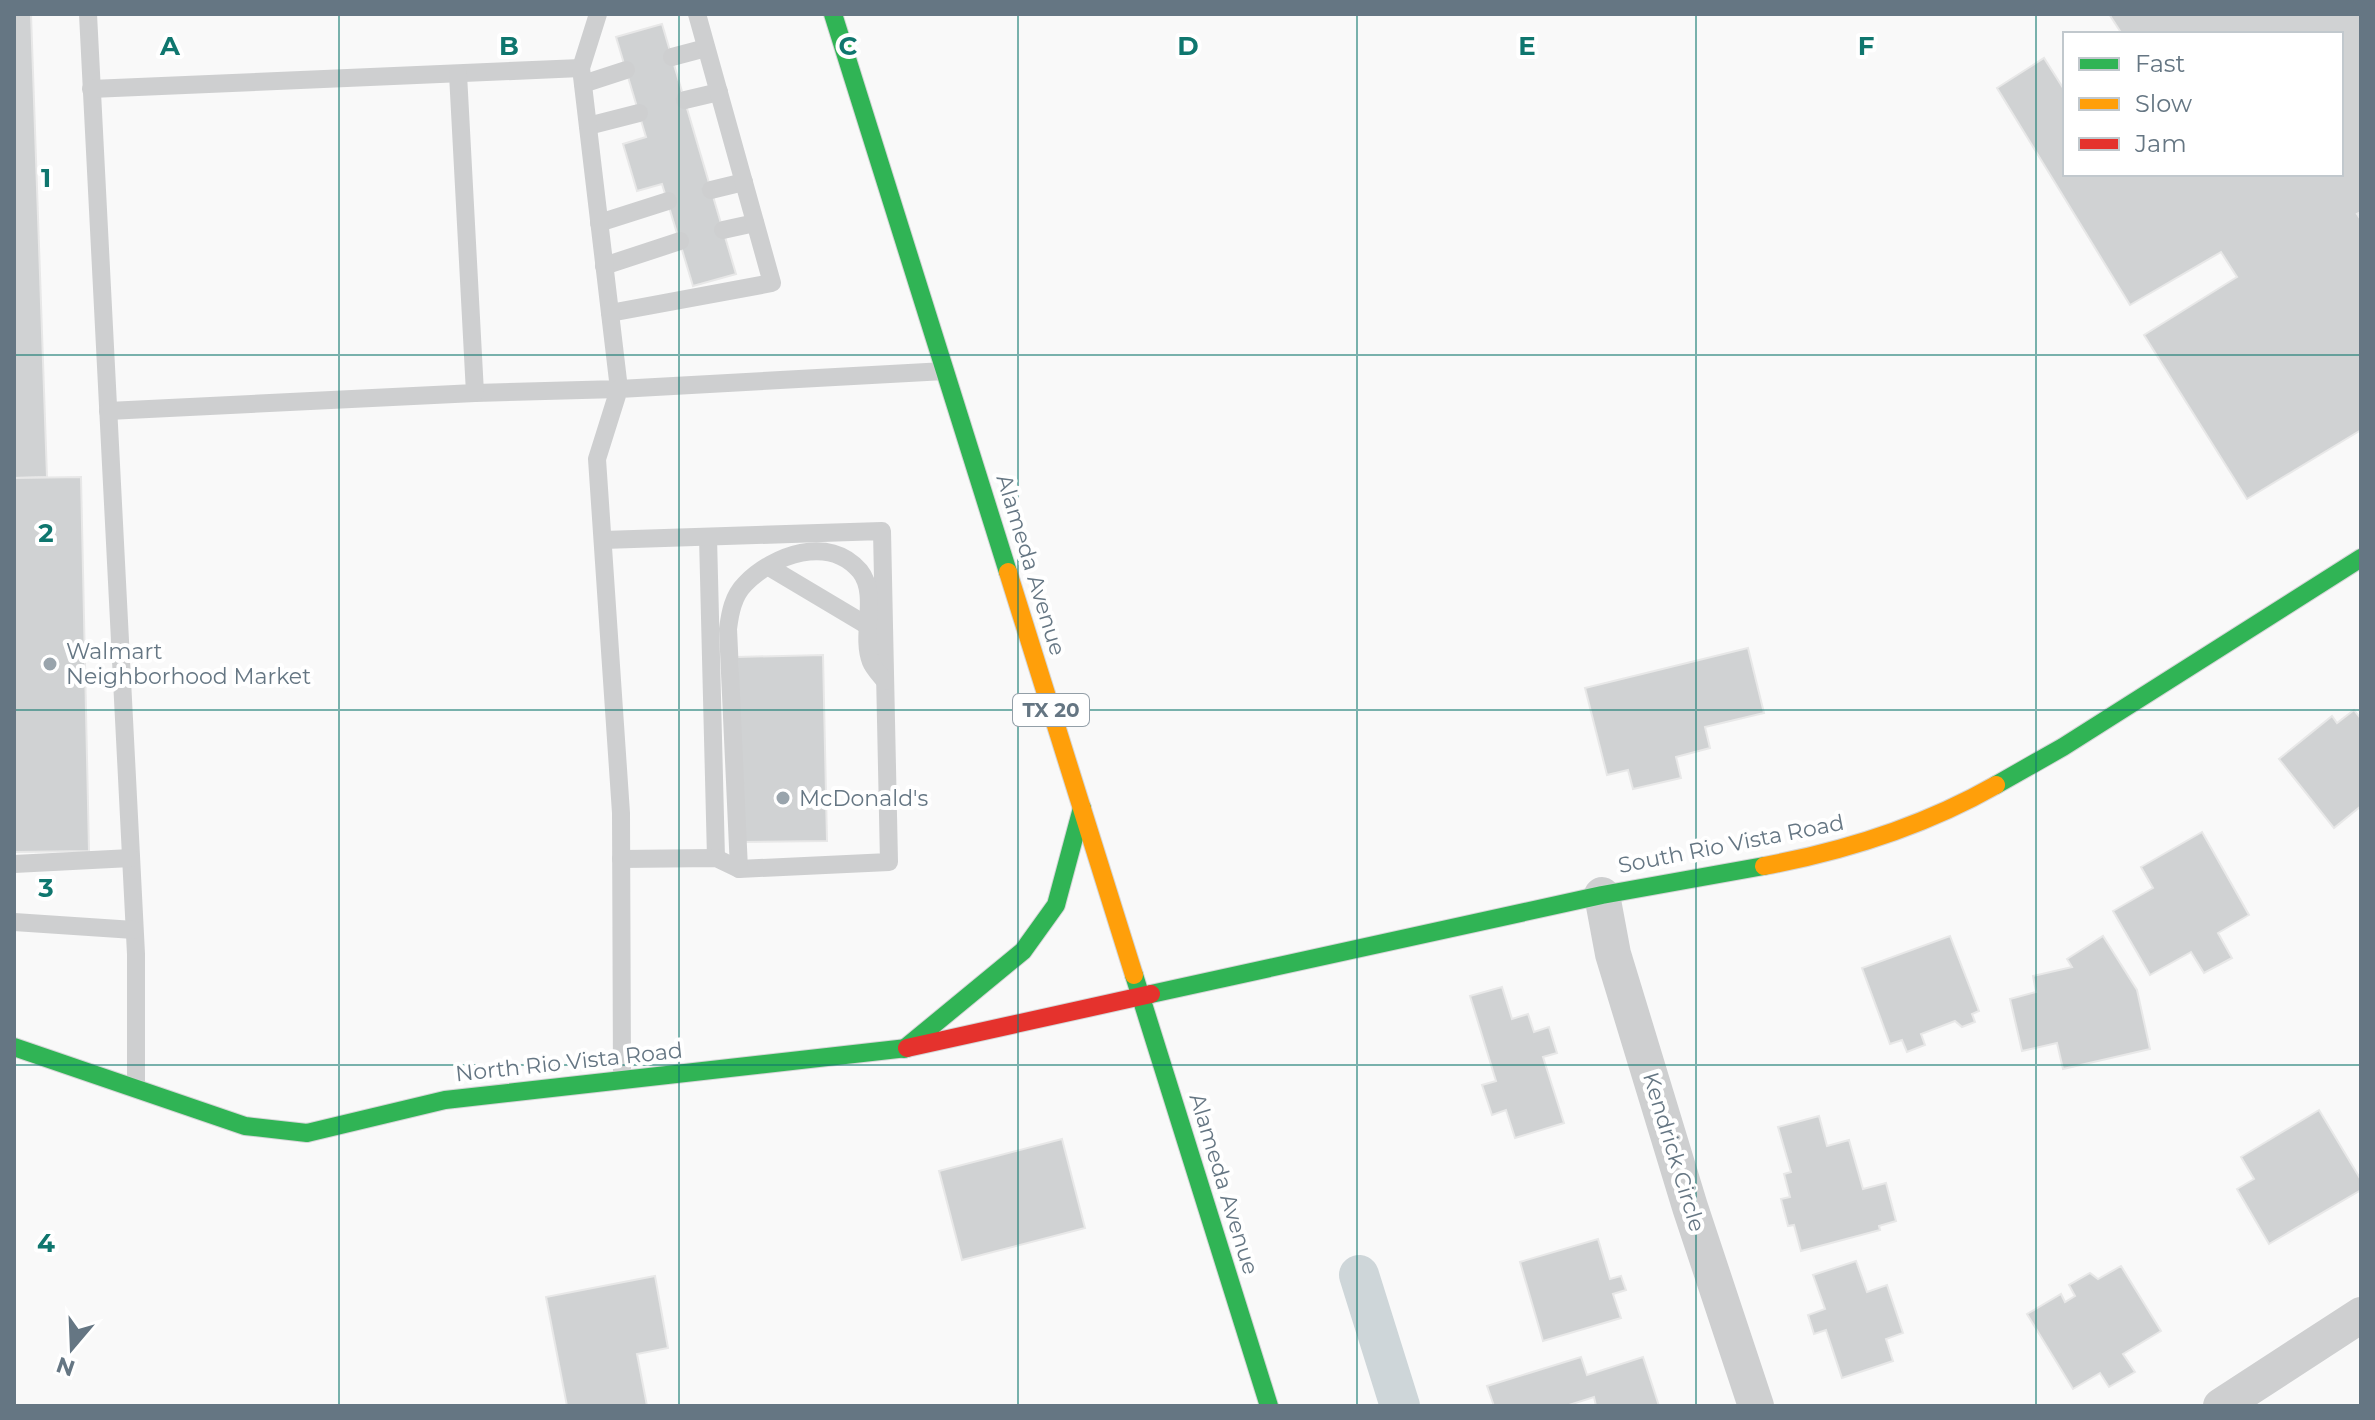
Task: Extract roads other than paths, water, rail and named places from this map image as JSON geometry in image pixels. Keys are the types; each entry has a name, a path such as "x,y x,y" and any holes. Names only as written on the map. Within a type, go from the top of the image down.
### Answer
{"street":[{"name":"Alameda Avenue","path":"833,14 1269,1406"},
{"name":"South Rio Vista Road","path":"1140,994 1602,895 1811,857 1899,831 1973,798 2110,719 2361,558"},
{"path":"904,1049 1023,951 1056,905 1082,808"},
{"name":"Kendrick Circle","path":"1602,895 1622,984 1756,1406"},
{"name":"North Rio Vista Road","path":"14,1047 245,1126 307,1133 347,1126 445,1100 904,1049 1140,994"},
{"path":"2221,1406 2361,1315"}],"lane":[{"path":"88,14 131,858 136,1087"},
{"path":"598,14 582,76 619,389 597,459 621,859 622,1080"},
{"path":"610,313 772,283 697,14"},
{"path":"672,57 706,48"},
{"path":"91,89 458,74 582,76 626,70"},
{"path":"458,74 475,393"},
{"path":"685,100 719,92"},
{"path":"588,126 639,113"},
{"path":"711,190 744,182"},
{"path":"599,223 668,201"},
{"path":"723,230 755,223"},
{"path":"604,266 680,241"},
{"path":"108,411 619,389 945,371"},
{"path":"603,540 882,531 889,862 739,869 716,858 621,859"},
{"path":"708,537 716,858"},
{"path":"739,869 728,629 731,606 744,585 791,554 822,550 844,557 862,573 868,599 870,661 885,681"},
{"path":"769,567 868,626"},
{"path":"14,864 131,858"},
{"path":"14,922 134,930"}],"waterway":[{"path":"1359,1275 1400,1406"}],"place":[{"name":"Walmart Neighborhood Market","path":"50,664"},
{"name":"McDonald's","path":"783,798"}]}
